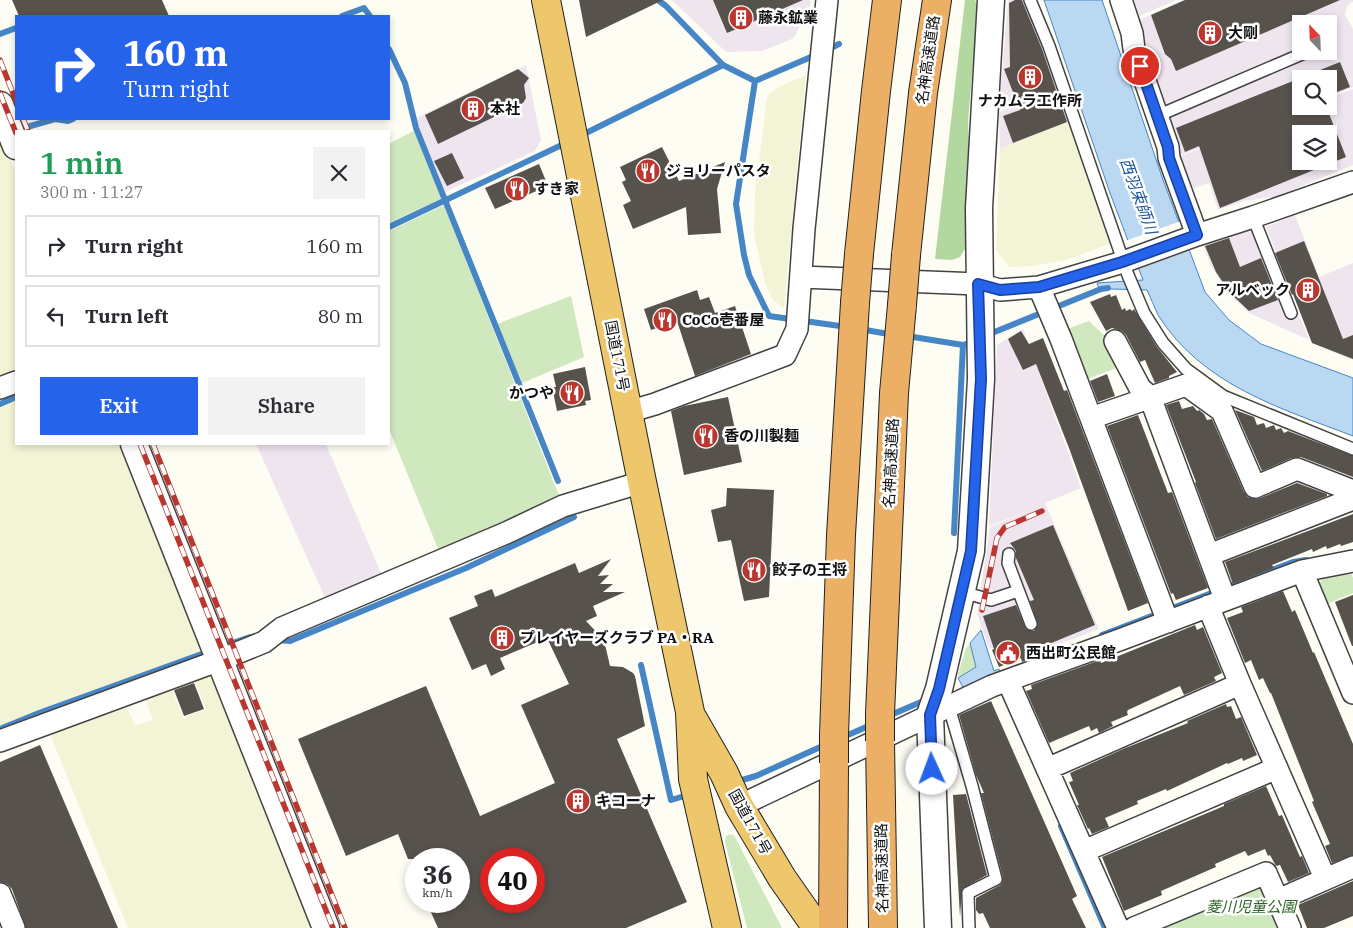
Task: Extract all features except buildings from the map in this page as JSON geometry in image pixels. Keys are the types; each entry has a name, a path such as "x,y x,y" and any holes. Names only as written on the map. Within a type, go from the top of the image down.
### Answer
{"highway":[{"name":"国道171号","path":"546,0 690,712 696,790 726,928"},
{"path":"833,928 834,735 841,535 859,254 887,0"},
{"name":"名神高速道路","path":"883,924 880,714 894,413 906,255 923,93 937,0"},
{"name":"国道171号","path":"690,712 731,790 782,878 817,928"}],"street":[{"path":"628,412 655,404 785,355 796,329 827,0"},
{"path":"938,928 939,689 971,551 981,379 978,284 979,208 991,0"},
{"path":"1121,0 1132,33 1134,49 1168,147 1169,158 1197,235"},
{"path":"0,105 10,141"},
{"path":"801,277 978,284 1045,300 1125,268 1197,235 1353,182"},
{"path":"1045,300 1168,622"},
{"path":"1115,340 1140,388 1150,397 1216,577 1217,603 1240,684 1325,878"},
{"path":"0,388 15,382"},
{"path":"1091,418 1186,385 1222,411 1255,487 1297,470 1353,491"},
{"path":"134,445 326,928"},
{"path":"0,741 217,651 270,637 282,628 506,533 563,506 642,482"},
{"path":"1209,555 1353,499"},
{"path":"731,790 760,797 1001,683 1302,571 1353,561"},
{"path":"1302,571 1353,692"},
{"path":"1001,683 1047,769 1118,928"},
{"path":"1047,769 1240,684"},
{"path":"1084,851 1277,768"},
{"path":"1278,900 1353,867"},
{"path":"1134,928 1266,873 1290,928"},
{"path":"0,894 14,928"}],"lane":[{"path":"1030,0 1049,46 1125,268 1144,313 1163,343 1186,369 1223,396 1353,449"},
{"path":"1157,116 1292,58"},
{"path":"1253,217 1291,313"},
{"path":"1009,554 1008,564 1031,624"},
{"path":"962,592 991,600 1018,591"},
{"path":"939,711 972,786 996,879 968,893 969,928"}],"shaded area":[{"path":"672,0 810,0 811,4 794,38 762,51 726,52"},
{"path":"1008,0 1035,0 1059,87 999,109"},
{"path":"1132,0 1176,0 1139,16"},
{"path":"1183,0 1353,0 1353,2 1348,4 1345,15 1353,29 1353,87 1337,94 1337,70 1292,70 1292,111 1179,156 1139,20"},
{"path":"526,65 541,140 535,151 443,193 419,132 416,118"},
{"path":"1058,89 1070,121 1000,149 999,112"},
{"path":"1353,89 1353,165 1277,196 1244,201 1218,210 1209,183 1187,191 1176,158 1292,113 1292,115 1337,115 1337,95"},
{"path":"1295,215 1319,277 1353,263 1353,360 1312,343 1266,227"},
{"path":"1265,228 1309,340 1249,313 1228,293 1210,264 1203,245 1244,229"},
{"path":"1023,329 1081,488 1045,503 1099,629 1029,656 1021,637 989,649 977,614 990,527 1040,506 989,526 997,345"},
{"path":"256,445 326,445 383,578 327,602"}],"green space":[{"path":"965,0 975,0 978,7 968,121 971,199 965,249 960,257 952,260 935,259"},
{"path":"806,75 784,308 772,299 765,283 754,234 755,191 767,99 770,93 779,87"},
{"path":"1070,121 1112,243 1066,260 1031,266 1009,267 996,250 1000,149"},
{"path":"415,130 443,198 390,223 390,143"},
{"path":"4,144 15,172 15,371 0,378 0,145"},
{"path":"444,205 560,498 439,551 390,431 390,231"},
{"path":"571,296 584,357 520,384 497,324"},
{"path":"1089,321 1109,340 1119,367 1087,379 1067,329"},
{"path":"15,392 15,445 123,445 207,655 0,732 0,399"},
{"path":"1351,573 1353,593 1325,605 1318,588 1323,577"},
{"path":"970,644 976,667 959,677 958,674 966,648"},
{"path":"213,672 313,928 128,928 48,729 125,703 135,726 153,720 144,696 171,687 183,718 206,709 194,679"},
{"path":"734,835 782,928 747,928 725,842 726,836"},
{"name":"菱川児童公園","path":"1252,884 1267,890 1283,928 1142,928"}],"water":[{"name":"西羽束師川","path":"1044,0 1102,0 1163,180 1205,292 1229,320 1261,344 1353,378 1353,436 1271,404 1220,377 1197,360 1176,339 1158,315 1147,290 1111,289 1100,291 1097,283 1143,280 1110,193"},
{"path":"981,630 994,671 999,669 1002,675 966,693 958,678 976,667 970,643"}],"pier":[{"path":"1181,221 1191,250 1136,270 1125,241"}],"waterway":[{"path":"658,0 723,65 755,81 818,54"},
{"path":"345,15 364,8 369,15"},
{"path":"0,34 15,28"},
{"path":"827,50 839,44"},
{"path":"390,51 405,83 416,128 558,481"},
{"path":"580,136 723,65"},
{"path":"755,81 736,204 749,275 769,316 847,327"},
{"path":"20,129 52,120"},
{"path":"62,120 70,120"},
{"path":"390,227 568,142"},
{"path":"987,335 1101,289 1108,288"},
{"path":"860,329 894,335"},
{"path":"907,336 963,345"},
{"path":"954,533 963,345 966,344"},
{"path":"0,404 15,397"},
{"path":"277,640 290,641 466,568 574,517"},
{"path":"1102,635 1293,562 1306,560"},
{"path":"221,647 250,637"},
{"path":"0,729 210,651"},
{"path":"641,665 671,800 691,794"},
{"path":"886,717 921,702"},
{"path":"841,738 873,724"},
{"path":"735,782 756,776 827,744"},
{"path":"1061,826 1105,928"}],"railway":[{"path":"0,60 15,98"},
{"path":"0,93 15,130"},
{"path":"23,120 28,130"},
{"path":"140,445 333,928"},
{"path":"153,445 345,928"},
{"path":"982,610 997,538 1005,527 1042,511"}],"place":[{"name":"藤永鉱業","path":"741,18"},
{"name":"大剛","path":"1210,33"},
{"name":"ナカムラ工作所","path":"1030,77"},
{"name":"本社","path":"473,109"},
{"name":"ジョリーパスタ","path":"648,171"},
{"name":"すき家","path":"517,189"},
{"name":"アルベック","path":"1308,290"},
{"name":"CoCo壱番屋","path":"665,320"},
{"name":"かつや","path":"572,393"},
{"name":"香の川製麺","path":"706,436"},
{"name":"餃子の王将","path":"754,570"},
{"name":"プレイヤーズクラブ PA・RA","path":"502,638"},
{"name":"西出町公民館","path":"1008,653"},
{"name":"キコーナ","path":"578,801"}],"route":[{"path":"932,769 930,715 939,689 971,551 981,379 978,284 1000,290 1039,287 1122,262 1197,235 1169,158 1168,147 1140,66"}]}
